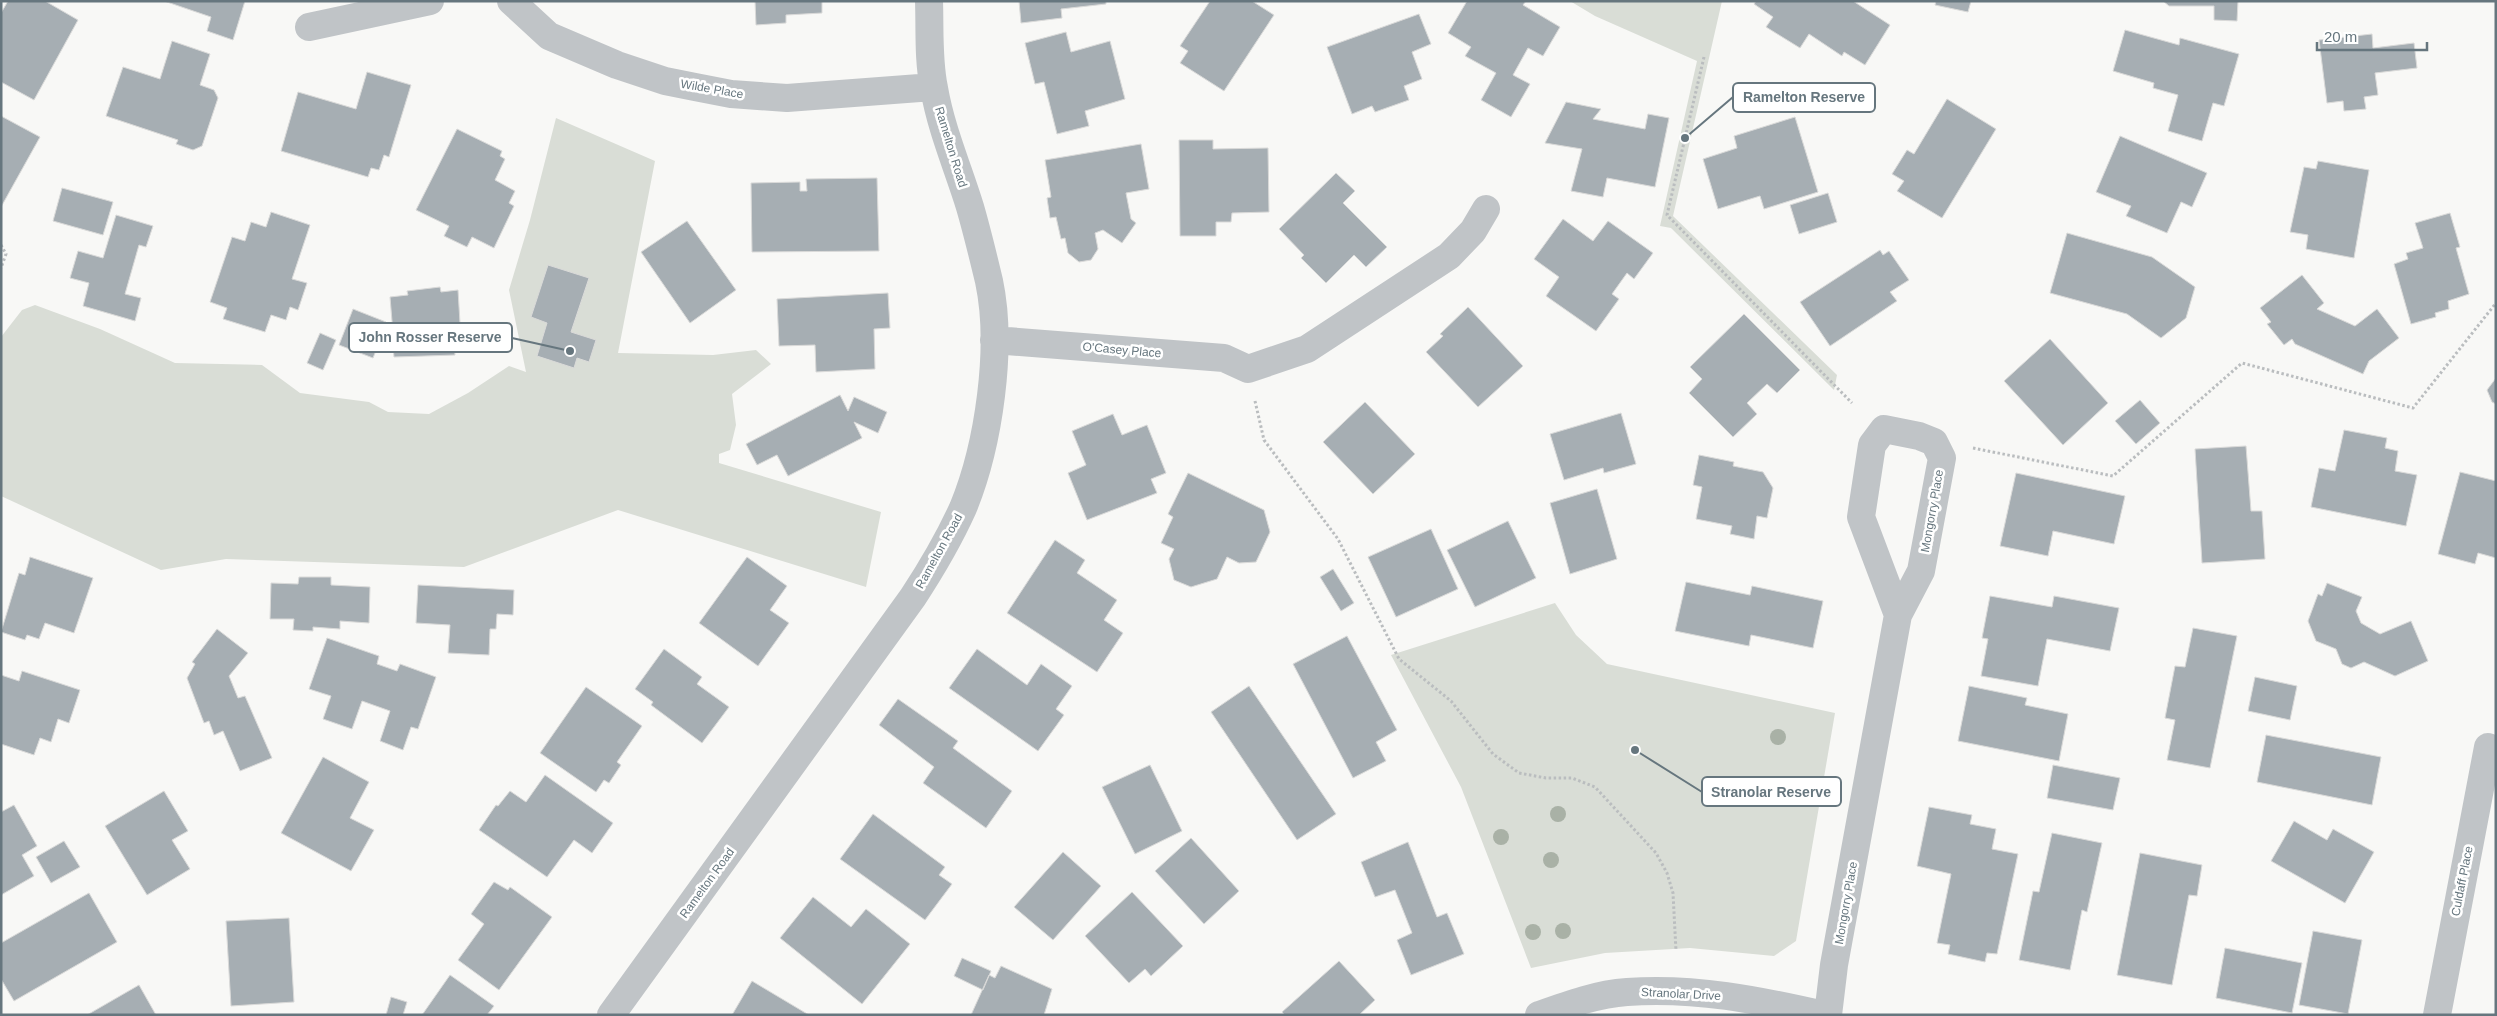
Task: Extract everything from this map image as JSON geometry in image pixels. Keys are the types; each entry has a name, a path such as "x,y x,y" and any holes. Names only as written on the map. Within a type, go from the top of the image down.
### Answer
{"street":[{"path":"309,27 430,1"},
{"name":"Wilde Place","path":"511,1 549,36 617,65 665,81 731,94 787,98 933,87"},
{"name":"Ramelton Road","path":"611,1015 887,634 934,565 963,506 977,464 992,390 994,340 989,283 971,208 952,153 933,87 928,1"},
{"path":"1248,369 1307,349 1448,256 1473,231 1486,209"},
{"name":"O'Casey Place","path":"994,340 1224,358 1248,369"},
{"name":"Mongorry Place","path":"1828,1015 1834,965 1898,616 1921,571 1942,458 1934,442 1919,436 1884,429 1872,445 1861,517 1898,616"},
{"name":"Culdaff Place","path":"2437,1015 2488,747"},
{"name":"Stranolar Drive","path":"1539,1015 1575,1002 1626,992 1706,992 1824,1015"}],"path":[{"path":"1704,57 1667,215 1852,403"},
{"path":"1,245 6,254 1,268"},
{"path":"1968,448 2113,476 2242,364 2413,408 2496,303"},
{"path":"1248,369 1264,440 1338,539 1399,659 1451,702 1493,754 1519,773 1546,778 1572,778 1595,787 1629,821 1656,853 1667,873 1673,893 1676,952"}],"shaded area":[{"path":"1570,1 1722,1 1673,216 1837,375 1834,390 1671,228 1660,226 1697,61 1595,16"},
{"path":"556,118 655,161 618,353 713,355 756,350 771,364 732,394 736,425 730,450 719,454 719,463 881,512 866,587 618,510 464,567 226,559 161,570 1,496 1,337 22,310 35,305 100,329 175,363 262,365 300,393 369,402 388,412 429,414 468,393 509,366 526,372 509,290 530,220"},
{"path":"1555,603 1576,635 1607,664 1835,713 1796,941 1774,956 1690,948 1605,953 1531,968 1461,787 1391,655"}],"building":[{"path":"8,1 45,1 78,20 34,100 1,82 1,13"},
{"path":"164,1 245,1 233,40 207,31 211,17"},
{"path":"755,1 822,1 822,13 786,15 786,23 756,25"},
{"path":"1019,1 1106,1 1106,4 1061,9 1062,18 1021,23"},
{"path":"1210,1 1252,1 1274,15 1224,91 1180,63 1188,51 1180,46"},
{"path":"1467,1 1526,1 1523,5 1560,27 1543,56 1528,48 1513,75 1530,84 1511,117 1481,100 1496,73 1465,56 1471,47 1448,33"},
{"path":"1756,1 1853,1 1890,25 1865,65 1844,52 1842,56 1809,34 1800,48 1766,27 1773,17 1754,4"},
{"path":"1936,1 1971,1 1968,12 1935,5"},
{"path":"2163,1 2238,1 2237,21 2214,20 2214,6 2169,6"},
{"path":"1419,14 1431,44 1412,52 1422,79 1404,86 1409,100 1375,112 1372,106 1352,114 1327,47"},
{"path":"2125,30 2179,45 2180,38 2239,54 2224,106 2213,103 2202,141 2168,131 2178,95 2153,88 2154,83 2113,71"},
{"path":"1066,32 1071,52 1110,41 1125,99 1085,111 1089,126 1057,134 1044,82 1035,84 1025,43"},
{"path":"2372,34 2373,48 2414,43 2417,68 2375,73 2378,95 2364,97 2366,109 2344,111 2343,101 2327,103 2319,40"},
{"path":"172,41 210,54 200,85 214,90 218,98 202,146 193,150 176,144 178,140 106,116 123,67 160,79"},
{"path":"367,72 411,85 389,157 384,155 379,170 371,168 368,177 281,151 298,92 356,109"},
{"path":"1947,99 1996,129 1942,218 1897,191 1904,181 1892,174 1907,150 1914,154"},
{"path":"1566,102 1601,109 1593,119 1645,129 1648,114 1669,118 1655,187 1607,178 1603,197 1571,191 1582,149 1545,143"},
{"path":"1,116 40,137 1,207"},
{"path":"1795,117 1818,192 1764,209 1760,196 1718,209 1703,159 1737,148 1734,136"},
{"path":"457,129 502,151 500,156 505,159 495,180 515,191 509,203 514,206 494,248 472,237 467,247 444,236 449,226 416,210"},
{"path":"2120,136 2207,173 2192,207 2181,202 2167,233 2126,216 2131,206 2096,192"},
{"path":"1179,140 1213,140 1213,149 1268,148 1269,212 1232,213 1231,222 1216,222 1216,236 1180,236"},
{"path":"1141,144 1149,189 1126,193 1131,219 1136,223 1122,243 1103,230 1095,233 1098,249 1091,260 1079,262 1068,253 1065,238 1061,239 1056,217 1050,218 1047,198 1051,197 1045,160"},
{"path":"2318,161 2369,170 2354,258 2306,249 2308,235 2290,232 2304,167 2316,169"},
{"path":"1336,173 1355,191 1343,203 1387,247 1366,267 1354,255 1326,283 1301,258 1304,255 1279,229"},
{"path":"877,178 879,251 752,252 751,183 800,182 800,191 807,191 806,179"},
{"path":"62,188 113,202 103,235 53,221"},
{"path":"1828,193 1837,222 1799,234 1790,205"},
{"path":"271,212 310,225 292,279 307,283 298,310 290,307 286,320 271,315 265,332 223,319 227,308 210,302 232,237 245,241 251,222 266,227"},
{"path":"2450,213 2460,247 2456,248 2469,294 2448,301 2449,309 2435,313 2436,317 2411,324 2394,264 2408,259 2406,253 2423,248 2415,223"},
{"path":"116,215 153,226 146,247 139,245 125,294 141,298 135,321 83,306 89,283 70,278 78,251 103,258"},
{"path":"1563,219 1593,241 1608,221 1653,253 1634,279 1627,273 1612,294 1619,299 1596,331 1546,296 1559,277 1534,259"},
{"path":"687,221 736,290 690,323 641,252"},
{"path":"2067,233 2152,257 2195,287 2186,318 2161,338 2127,314 2050,293"},
{"path":"1880,250 1883,255 1889,251 1909,280 1890,292 1897,301 1830,346 1800,302"},
{"path":"548,265 589,278 571,332 596,340 589,362 577,358 574,368 537,356 547,323 531,317"},
{"path":"2302,275 2324,303 2317,309 2355,326 2377,309 2399,338 2369,361 2363,374 2295,344 2292,339 2284,345 2267,324 2271,322 2260,308"},
{"path":"440,287 441,292 458,290 460,323 452,324 455,355 394,357 393,347 377,348 373,358 339,345 353,309 386,322 383,333 393,333 390,297 408,295 407,291"},
{"path":"888,293 890,328 874,329 875,369 816,372 815,345 779,346 777,299"},
{"path":"1468,307 1523,366 1478,407 1426,352 1443,336 1440,334"},
{"path":"1744,314 1800,370 1777,393 1767,384 1747,403 1757,414 1733,437 1689,393 1702,379 1690,367"},
{"path":"320,333 336,340 323,370 307,363"},
{"path":"2050,339 2108,403 2063,445 2004,381"},
{"path":"2496,378 2496,404 2492,402 2487,390"},
{"path":"840,395 848,411 854,397 887,412 878,433 854,422 862,438 788,476 777,455 757,465 746,444"},
{"path":"2140,400 2160,423 2136,444 2115,421"},
{"path":"1365,402 1415,454 1373,494 1323,442"},
{"path":"1621,413 1636,464 1604,473 1603,468 1564,480 1550,434"},
{"path":"1113,414 1122,435 1147,425 1166,473 1151,479 1157,493 1087,520 1068,473 1086,465 1072,431"},
{"path":"2344,430 2387,438 2385,448 2398,451 2395,471 2417,475 2406,526 2311,507 2319,468 2335,471"},
{"path":"2246,446 2251,511 2262,511 2265,559 2202,563 2195,449"},
{"path":"1699,455 1734,462 1733,466 1763,472 1773,488 1767,518 1757,516 1754,539 1730,534 1732,526 1696,519 1702,487 1693,485"},
{"path":"2460,472 2496,481 2496,558 2478,553 2475,564 2438,554"},
{"path":"1188,473 1264,510 1270,532 1256,562 1239,563 1227,557 1217,579 1191,587 1174,580 1169,559 1174,549 1161,543 1173,517 1168,514"},
{"path":"2016,473 2125,496 2114,544 2053,531 2048,556 2000,546"},
{"path":"1597,489 1617,559 1570,574 1550,503"},
{"path":"1508,521 1536,578 1475,607 1447,550"},
{"path":"1431,529 1458,589 1396,617 1368,557"},
{"path":"1055,540 1085,560 1077,573 1117,600 1104,620 1123,633 1097,672 1007,613"},
{"path":"30,557 93,578 74,633 45,623 39,639 27,635 25,640 1,632 19,573 25,575"},
{"path":"747,557 787,586 770,610 789,623 758,666 699,623"},
{"path":"1333,569 1354,603 1341,611 1320,577"},
{"path":"299,577 331,577 331,585 370,587 369,623 340,621 340,629 313,627 313,631 293,630 294,619 270,619 271,583 298,584"},
{"path":"1686,582 1750,595 1752,586 1823,601 1813,648 1751,635 1749,646 1675,631"},
{"path":"2327,583 2362,597 2356,611 2361,623 2380,634 2411,621 2428,661 2395,676 2364,662 2351,668 2342,664 2336,649 2316,641 2308,621 2318,594 2322,596"},
{"path":"418,585 514,590 513,615 497,614 496,629 490,629 489,655 448,653 450,625 416,623"},
{"path":"1990,596 2052,607 2054,596 2119,608 2110,651 2047,639 2038,686 1981,676 1988,639 1982,638"},
{"path":"2193,628 2237,636 2210,768 2167,760 2175,720 2165,718 2175,666 2185,667"},
{"path":"217,629 248,653 229,676 238,698 245,696 272,758 240,771 223,731 214,735 209,721 204,723 187,678 195,664 192,662"},
{"path":"1347,636 1397,730 1376,742 1386,761 1353,778 1293,664"},
{"path":"327,638 379,656 377,664 397,671 400,664 436,677 418,729 411,727 403,750 380,741 390,711 362,701 352,729 323,719 331,696 309,689"},
{"path":"664,649 702,677 697,684 729,707 702,743 651,705 653,702 635,689"},
{"path":"977,649 1027,685 1041,664 1072,686 1056,709 1064,715 1038,751 949,688"},
{"path":"22,671 80,690 69,723 58,719 51,742 40,738 34,755 1,744 1,675 19,681"},
{"path":"2255,677 2297,686 2290,720 2248,711"},
{"path":"1249,686 1336,814 1297,840 1211,712"},
{"path":"1969,686 2027,698 2025,705 2068,714 2059,761 1958,741"},
{"path":"586,687 642,726 617,762 621,765 609,783 604,780 596,792 540,753"},
{"path":"898,699 958,741 953,748 1012,791 986,828 923,783 934,767 879,725"},
{"path":"2266,735 2381,757 2372,805 2257,782"},
{"path":"323,757 369,782 350,818 374,830 351,871 281,833"},
{"path":"1150,765 1182,831 1135,854 1102,787"},
{"path":"2053,765 2120,778 2113,810 2047,798"},
{"path":"545,775 613,823 592,853 574,840 547,877 479,830 496,805 498,806 510,791 526,802"},
{"path":"164,791 188,831 172,840 190,869 147,895 105,826"},
{"path":"14,805 37,846 22,855 34,876 1,895 1,812"},
{"path":"1929,807 1972,815 1970,824 1996,829 1992,849 2018,854 1997,954 1987,953 1985,962 1948,954 1950,945 1937,943 1951,874 1917,866"},
{"path":"873,814 945,867 939,875 952,884 925,920 840,859"},
{"path":"2294,821 2327,840 2333,829 2374,852 2345,903 2271,861"},
{"path":"2052,833 2102,843 2087,912 2082,910 2070,970 2019,960 2033,891 2039,892"},
{"path":"1191,838 1239,891 1204,924 1155,871"},
{"path":"64,841 80,867 51,883 36,857"},
{"path":"1408,842 1437,917 1447,913 1464,954 1411,975 1397,940 1412,933 1395,890 1375,897 1361,862"},
{"path":"1063,852 1101,886 1053,940 1014,907"},
{"path":"2140,853 2202,865 2197,896 2189,895 2172,985 2117,975"},
{"path":"494,882 508,890 510,887 552,917 499,990 458,960 484,924 471,914"},
{"path":"1132,892 1183,946 1151,976 1145,969 1129,983 1085,936"},
{"path":"89,893 117,942 14,1001 1,979 1,943"},
{"path":"813,897 851,927 866,909 910,944 862,1004 780,938"},
{"path":"289,918 294,1002 231,1006 226,921"},
{"path":"2313,931 2362,940 2348,1014 2299,1005"},
{"path":"2225,948 2302,963 2292,1013 2216,998"},
{"path":"962,958 991,971 983,990 954,976"},
{"path":"1339,961 1375,1000 1359,1015 1285,1015 1282,1012"},
{"path":"1001,966 1052,989 1044,1015 971,1015 989,975 995,978"},
{"path":"450,975 494,1006 487,1015 422,1015"},
{"path":"752,981 809,1015 732,1015"},
{"path":"139,985 156,1015 87,1015"},
{"path":"391,997 407,1002 403,1015 386,1015"}],"place":[{"name":"Ramelton Reserve","path":"1685,138"},
{"name":"John Rosser Reserve","path":"570,351"},
{"name":"Stranolar Reserve","path":"1635,750"}]}
